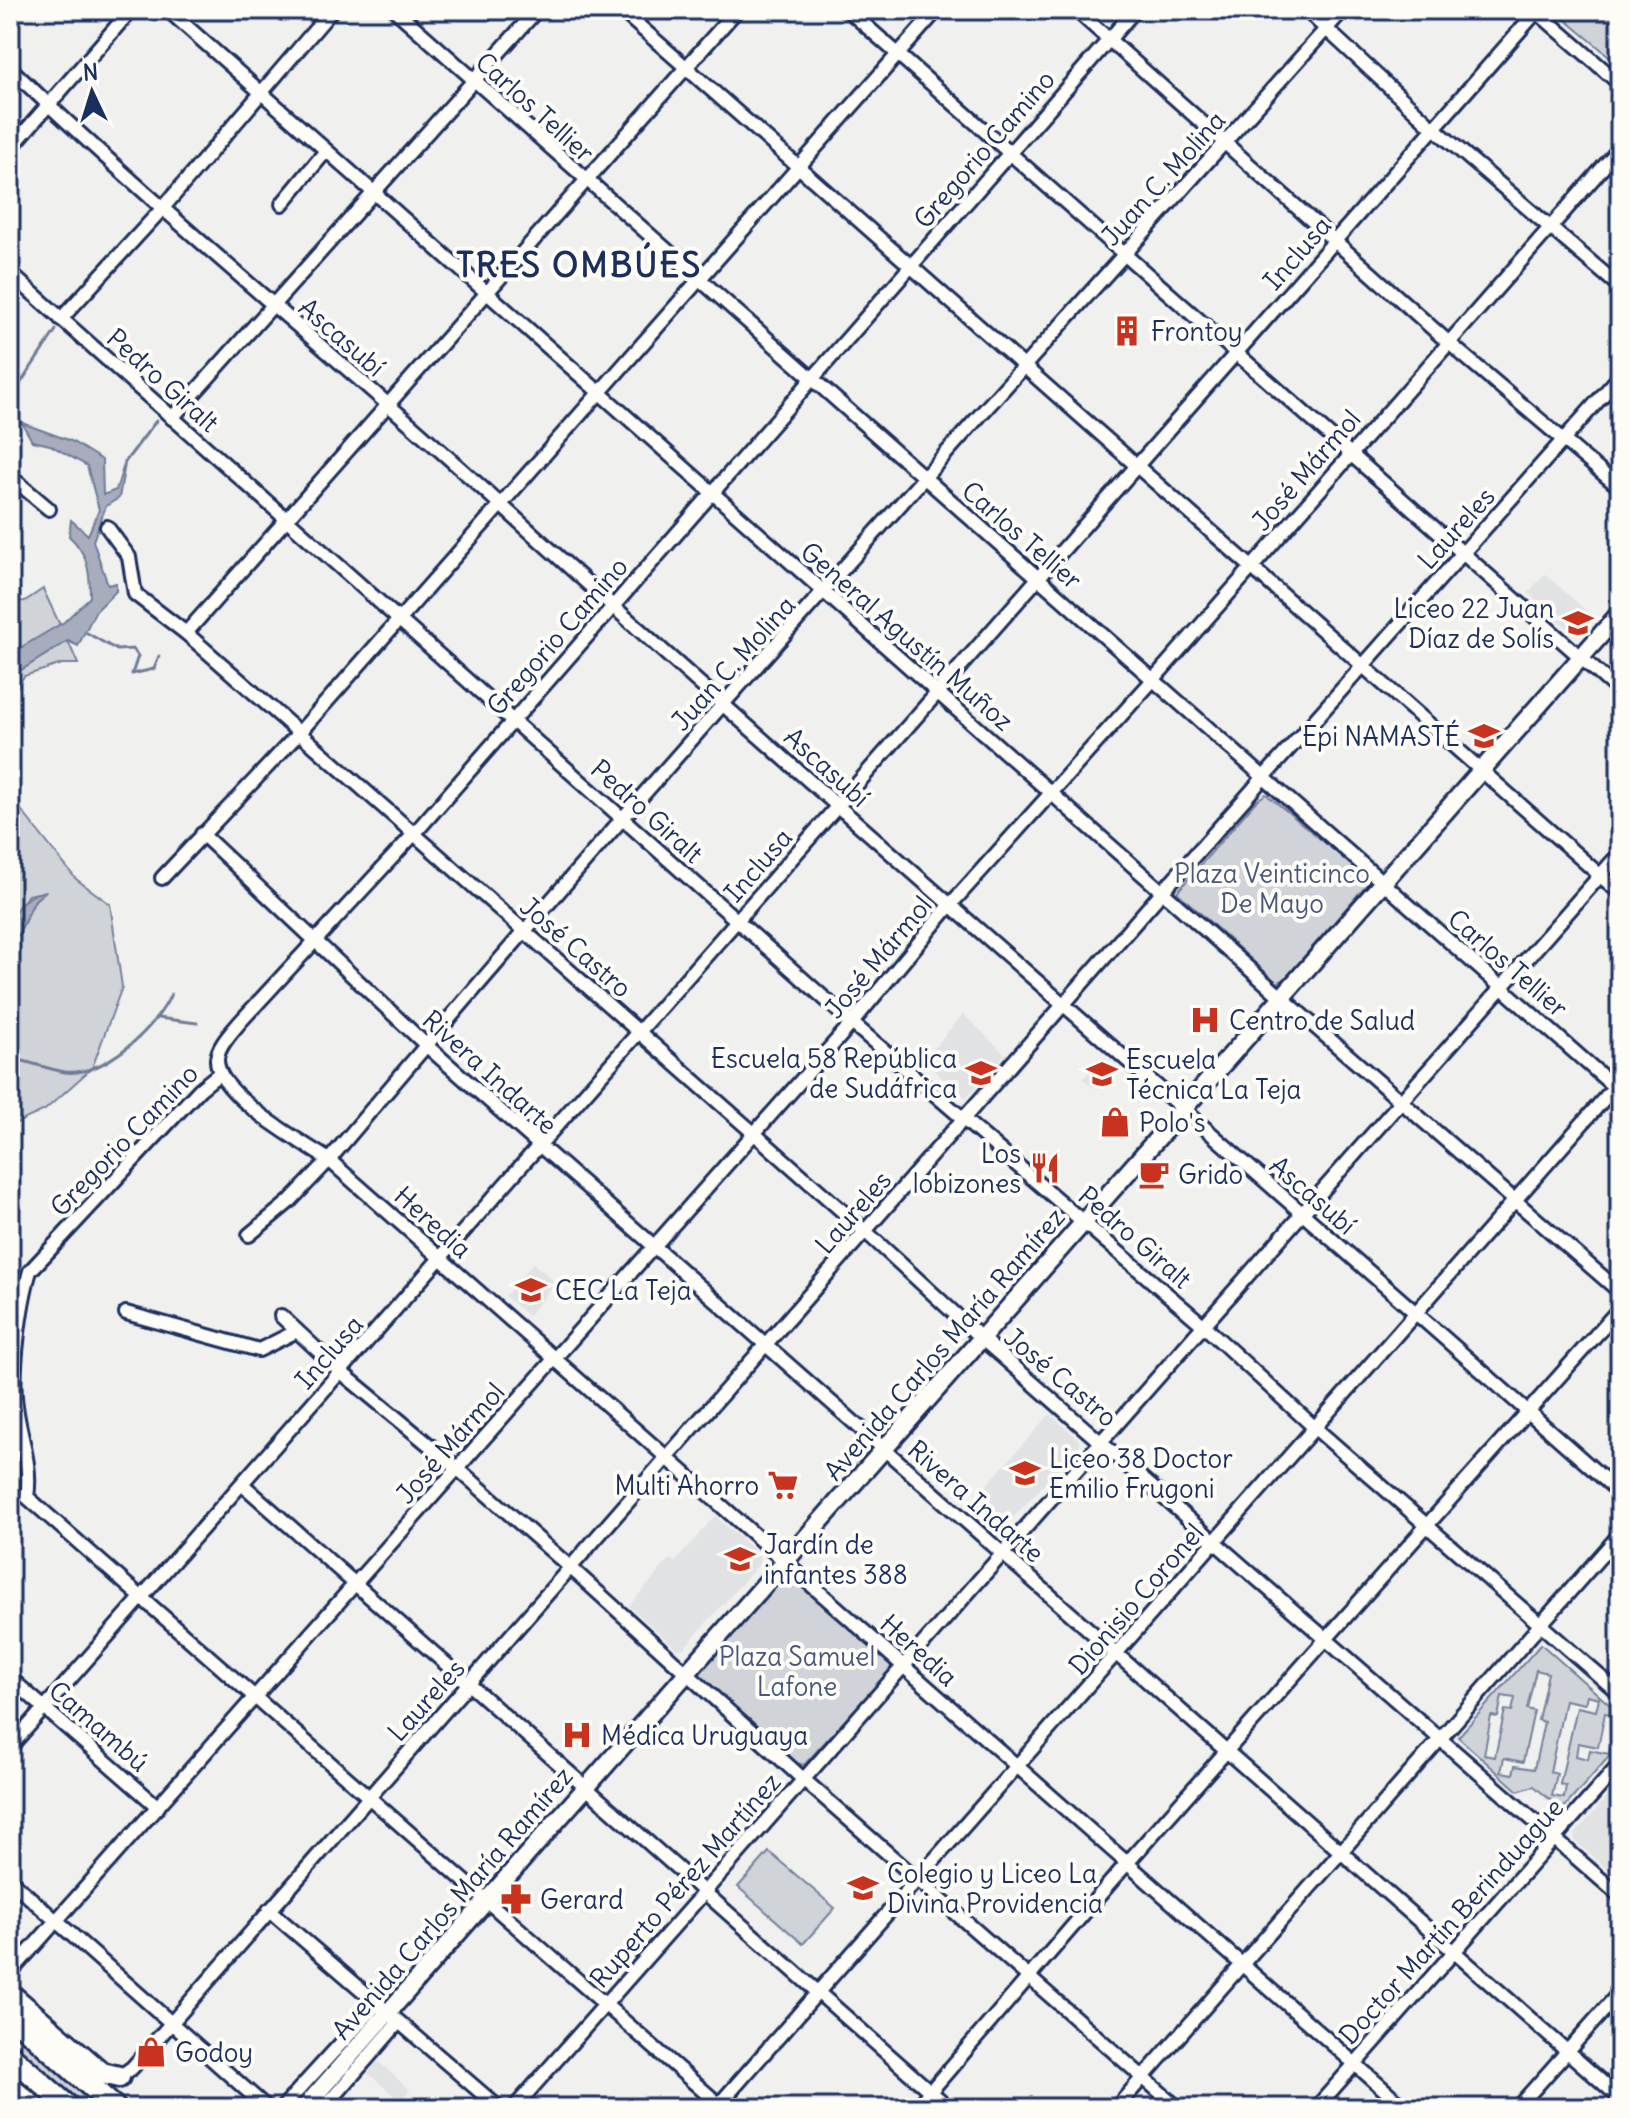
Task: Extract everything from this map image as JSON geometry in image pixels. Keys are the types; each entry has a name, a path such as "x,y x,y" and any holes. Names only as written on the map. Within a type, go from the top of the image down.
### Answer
{"highway":[{"path":"10,1994 102,2073 119,2077"},
{"path":"10,2014 115,2108"},
{"path":"10,2055 70,2108"}],"main road":[{"name":"Avenida Carlos María Ramírez","path":"304,2108 1620,613"},
{"path":"10,2085 38,2108"}],"street":[{"path":"10,149 131,10"},
{"name":"General Agustín Muñoz","path":"168,10 260,95 1162,892 1620,1292"},
{"path":"61,319 162,209 332,10"},
{"name":"Carlos Tellier","path":"395,10 1152,681 1618,1086"},
{"path":"172,418 537,10"},
{"path":"621,10 1620,893"},
{"path":"186,633 385,405 487,294 584,179 737,10"},
{"path":"848,10 1620,692"},
{"path":"162,878 299,733 937,10"},
{"path":"1076,10 1338,240 1449,343 1620,488"},
{"name":"Gregorio Camino","path":"144,1596 27,1497 30,1475 17,1416 14,1378 24,1290 30,1271 200,1089 220,1073 220,1050 240,1022 414,834 1135,10"},
{"path":"1306,10 1435,128 1620,287"},
{"name":"Juan C. Molina","path":"249,1235 290,1201 329,1160 724,705 1343,10"},
{"path":"1536,11 1620,84"},
{"name":"Inclusa","path":"10,1747 1338,240 1536,11"},
{"name":"Ascasubí","path":"10,68 162,209 1620,1493"},
{"name":"José Mármol","path":"10,1973 356,1585 752,1132 852,1023 951,904 1152,681 1620,148"},
{"path":"282,204 325,152"},
{"name":"Pedro Giralt","path":"10,273 852,1023 1203,1325 1315,1428 1620,1694"},
{"name":"Laureles","path":"119,2077 132,2068 1162,892 1620,376"},
{"path":"10,476 49,509"},
{"name":"José Castro","path":"107,527 129,557 135,594 186,633 866,1232 980,1337 1102,1440 1620,1896"},
{"name":"Rivera Indarte","path":"202,834 427,1046 1620,2098"},
{"name":"Ruperto Pérez Martínez","path":"514,2108 1620,853"},
{"name":"Heredia","path":"220,1073 263,1115 329,1160 1405,2108"},
{"name":"Dionisio Coronel","path":"719,2107 916,1878 1618,1086"},
{"path":"916,2108 1128,1862 1620,1308"},
{"path":"126,1313 259,1350 297,1331"},
{"path":"281,1316 341,1372 571,1568 803,1779 1178,2108"},
{"path":"242,1484 949,2108"},
{"path":"1116,2108 1620,1534"},
{"path":"144,1596 719,2107"},
{"name":"Camambú","path":"10,1678 158,1807"},
{"name":"Doctor Martín Berinduague","path":"1316,2108 1620,1764"},
{"path":"10,1880 267,2108"},
{"path":"269,1910 499,2108"},
{"path":"1517,2108 1620,1992"},
{"name":"Avenida Carlos María Ramírez","path":"282,2108 387,2014"},
{"name":"Avenida Carlos María Ramírez","path":"324,2108 387,2014"}],"shaded area":[{"path":"1545,574 1593,617 1576,636 1528,593"},
{"path":"963,1014 1005,1054 966,1098 923,1061"},
{"name":"Escuela Técnica La Teja","path":"1103,1057 1119,1071 1109,1083 1102,1078 1093,1088 1083,1079"},
{"name":"CEC La Teja","path":"533,1263 556,1283 528,1316 505,1296"},
{"name":"Liceo 38 Doctor Emilio Frugoni","path":"1050,1414 1078,1439 1080,1445 1001,1531 970,1504"},
{"path":"715,1516 759,1555 760,1563 684,1648 677,1649 629,1606 670,1559 675,1562"},
{"path":"1620,1782 1620,1881 1575,1841 1574,1835"},
{"path":"378,2061 410,2090 400,2101 368,2073"}],"green space":[{"path":"1554,10 1620,10 1620,65"},
{"path":"43,589 60,625 10,654 10,602 25,601"},
{"path":"68,641 78,664 62,664 24,676 10,699 10,677"},
{"name":"Plaza Veinticinco De Mayo","path":"1266,794 1365,876 1368,883 1285,979 1277,983 1177,892 1256,801"},
{"path":"10,796 76,879 110,904 122,987 92,1068 45,1110 10,1126 10,951 35,900 44,892 28,895 10,923"},
{"name":"Plaza Samuel Lafone","path":"788,1574 891,1664 890,1671 804,1765 794,1762 699,1675"},
{"path":"1541,1644 1620,1714 1620,1744 1562,1810 1534,1786 1518,1791 1458,1737","holes":["1536,1670 1548,1673 1538,1720 1544,1722 1534,1769 1515,1766 1513,1774 1501,1772 1504,1758 1523,1762 1534,1711 1527,1709","1587,1695 1599,1698 1596,1711 1577,1707 1560,1784 1566,1786 1564,1798 1552,1796 1557,1774 1550,1772 1565,1700 1585,1704","1502,1696 1515,1698 1512,1711 1505,1710 1495,1757 1484,1755 1491,1716 1498,1717","1605,1713 1617,1715 1609,1754 1590,1750 1588,1759 1576,1756 1578,1743 1598,1747"]},
{"path":"769,1852 835,1908 803,1944 738,1887"},
{"path":"10,2025 104,2108 80,2108 10,2046"}],"water":[{"path":"22,423 71,441 102,460 103,495 116,490 126,458 119,498 106,506 93,541 108,585 116,583 116,591 95,612 78,646 68,641 10,677 10,654 64,622 90,597 87,564 69,536 71,520 88,535 99,510 87,466 50,445 32,441"},
{"path":"46,891 35,900 10,951 15,912 26,899"}],"waterway":[{"path":"10,15 14,10"},
{"path":"10,399 56,330"},
{"path":"10,409 23,424"},
{"path":"125,462 156,421"},
{"path":"87,633 117,650 133,649 138,656 132,674 154,669 159,656"},
{"path":"10,1058 65,1072 96,1067 142,1034 171,994"},
{"path":"158,1018 197,1023"}],"place":[{"name":"Frontoy","path":"1127,331"},
{"name":"Liceo 22 Juan Díaz de Solís","path":"1578,623"},
{"name":"Epi NAMASTÉ","path":"1484,736"},
{"name":"Centro de Salud","path":"1205,1020"},
{"name":"Escuela 58 República de Sudáfrica","path":"981,1073"},
{"name":"Escuela Técnica La Teja","path":"1102,1074"},
{"name":"Polo's","path":"1115,1122"},
{"name":"Los lobizones","path":"1045,1168"},
{"name":"Grido","path":"1154,1174"},
{"name":"CEC La Teja","path":"531,1290"},
{"name":"Liceo 38 Doctor Emilio Frugoni","path":"1025,1473"},
{"name":"Multi Ahorro","path":"783,1485"},
{"name":"Jardín de infantes 388","path":"740,1559"},
{"name":"Médica Uruguaya","path":"577,1735"},
{"name":"Colegio y Liceo La Divina Providencia","path":"863,1888"},
{"name":"Gerard","path":"516,1899"},
{"name":"Godoy","path":"151,2052"}],"district":[{"name":"TRES OMBÚES","path":"579,264"}]}
